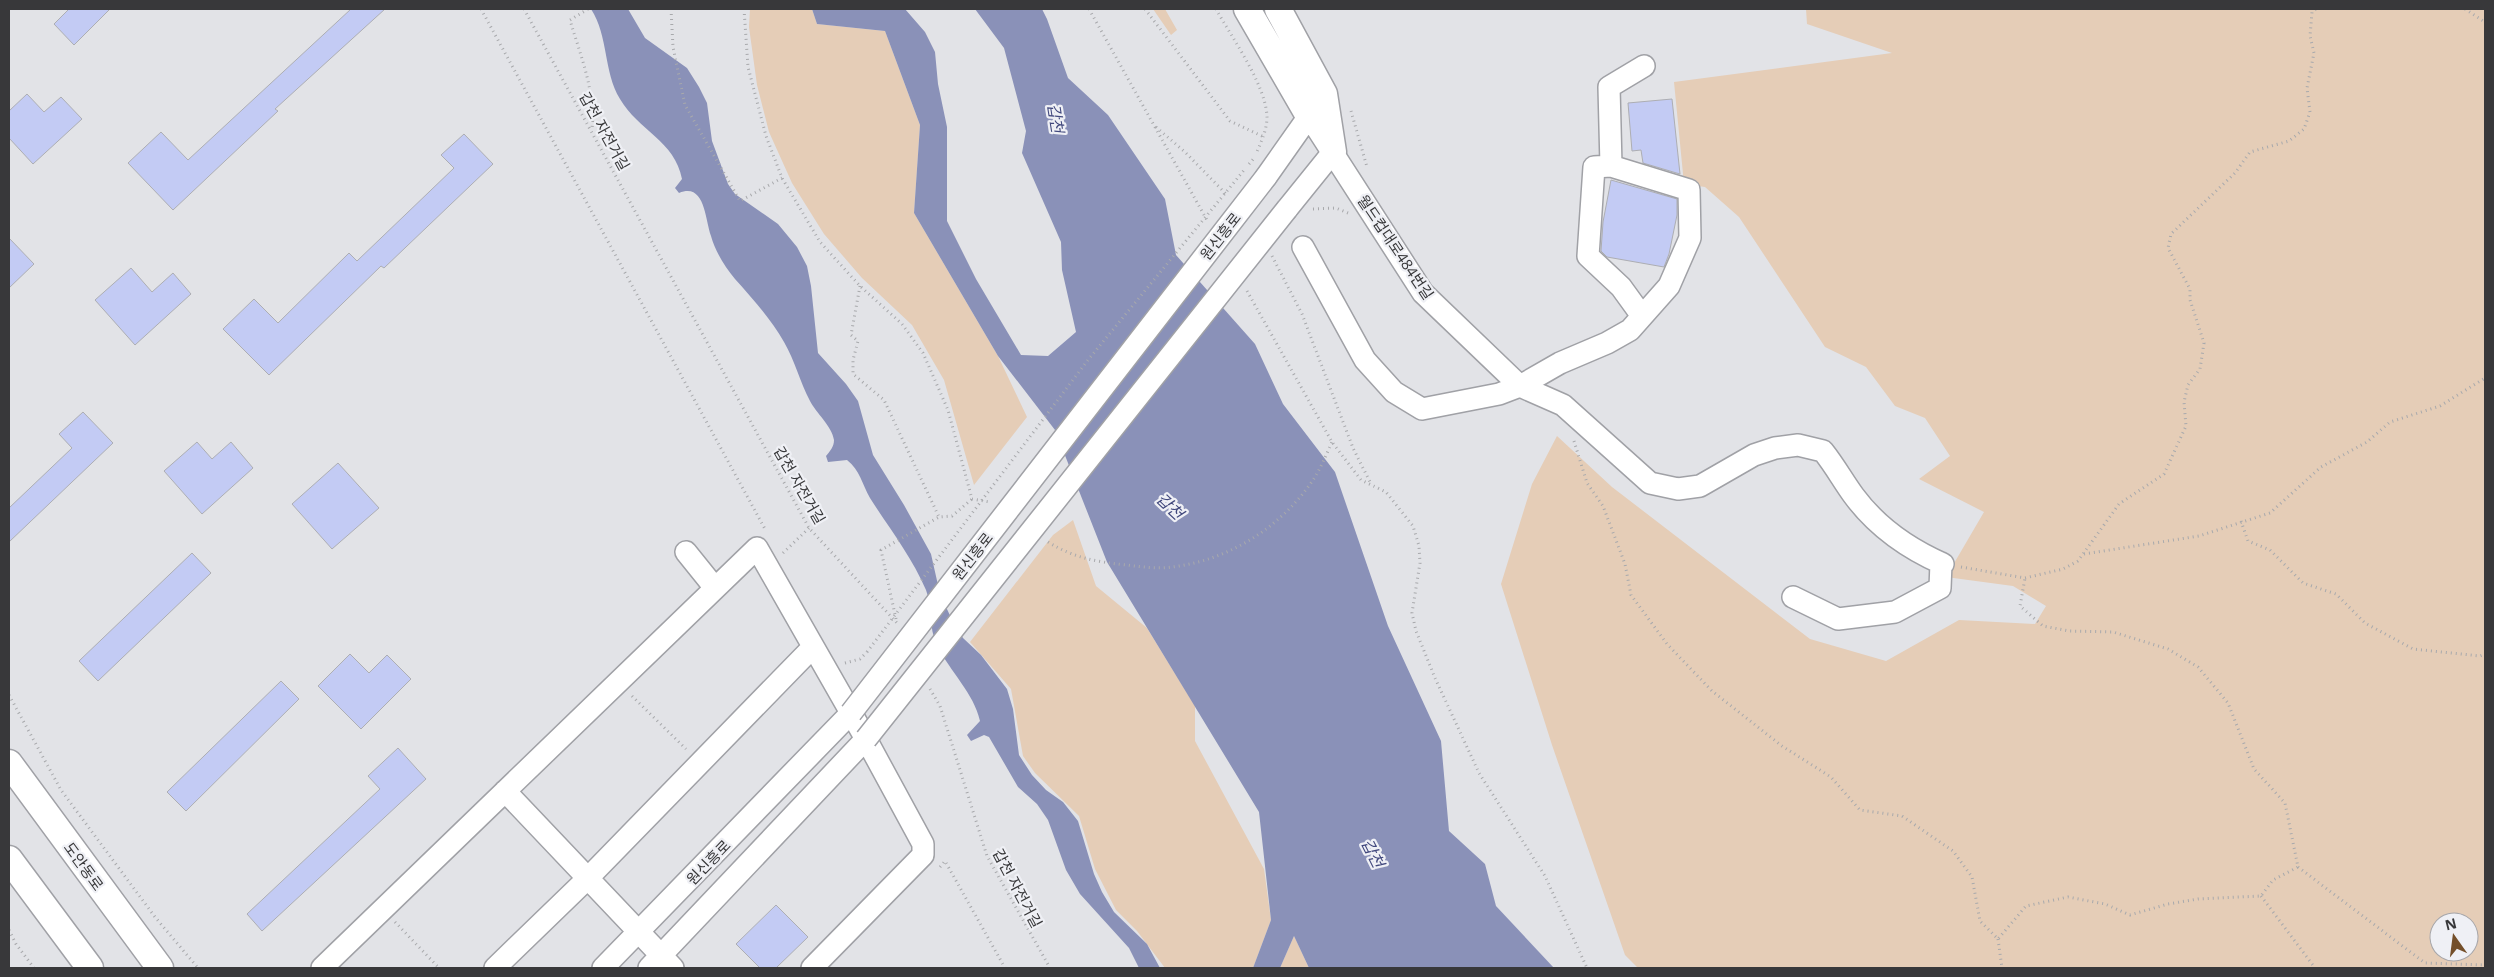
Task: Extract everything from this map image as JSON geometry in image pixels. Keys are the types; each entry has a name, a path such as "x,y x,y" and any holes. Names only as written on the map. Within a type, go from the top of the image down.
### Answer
{"main road":[{"path":"1247,9 1309,116"},
{"path":"1278,9 1324,94 1333,152"},
{"name":"도안동로","path":"13,774 160,968"},
{"path":"9,859 90,968"}],"street":[{"path":"1611,166 1609,87 1644,66"},
{"name":"월드컵대로484번길","path":"1309,116 1423,293 1520,386 1563,405 1650,483 1678,489 1700,486 1754,455 1775,448 1798,445 1823,451 1855,497 1877,522 1910,548 1942,563"},
{"name":"원신흥로","path":"603,968 640,933 851,713 1266,177 1309,116"},
{"name":"원신흥로","path":"662,964 866,738 1298,209 1333,152"},
{"path":"1303,247 1365,360 1394,392 1422,409 1499,394 1520,386 1560,363 1607,343 1636,323 1669,286 1690,238 1690,190 1611,166 1594,167 1588,256 1620,287 1636,323"},
{"path":"322,968 757,548 866,738 923,844 923,855 812,968"},
{"path":"686,552 715,588"},
{"path":"1793,597 1838,619 1895,612 1940,588 1942,563"},
{"path":"495,968 588,878 813,647"},
{"path":"506,790 640,933 662,964"}],"path":[{"path":"481,9 765,530"},
{"name":"갑천 자전거길","path":"524,9 809,528 896,621 900,629"},
{"path":"671,9 673,47 685,105 740,200 782,178"},
{"path":"744,9 748,67 766,136 782,178 820,242 860,286 902,324 923,353 948,410 972,499"},
{"path":"1145,9 1230,121 1264,137"},
{"path":"843,663 860,659 867,652 1088,360 1255,157 1264,137 1267,119 1265,96 1216,9"},
{"path":"1942,563 2025,578 2063,569 2078,560 2119,504 2164,474 2186,426 2184,402 2188,385 2200,369 2204,343 2190,300 2190,289 2168,248 2168,242 2171,234 2235,173 2250,152 2289,141 2304,129 2310,112 2307,88 2314,53 2310,36 2312,12 2316,9"},
{"path":"2465,9 2485,22"},
{"path":"587,10 570,20 590,96 593,116 592,130"},
{"path":"1154,125 1185,152 1230,198"},
{"path":"1298,209 1322,206 1336,208 1355,218"},
{"path":"1270,253 1302,314 1353,448 1371,484"},
{"path":"860,286 851,335 858,341 853,360 853,374 884,400 939,517"},
{"path":"2083,554 2199,536 2270,513 2321,467 2367,442 2390,422 2440,406 2485,378"},
{"path":"1573,437 1588,483 1603,506 1625,564 1631,596 1667,644 1712,691 1782,746 1831,777 1860,810 1902,816 1953,851 1972,877 1980,922 1998,939 2002,968"},
{"path":"1042,539 1067,554 1080,558 1144,567 1172,568 1219,555 1255,538 1283,515 1314,478 1332,442"},
{"path":"1386,492 1413,526 1419,546 1420,563 1412,613 1416,631 1435,678 1479,774 1545,876 1587,968"},
{"path":"896,621 881,550 939,517 952,516 972,499 999,503"},
{"path":"2241,521 2248,541 2270,550 2303,583 2336,594 2365,623 2413,649 2480,656 2485,654"},
{"path":"767,566 809,528"},
{"path":"2025,578 2020,606 2043,626 2069,631 2113,632 2168,649 2198,667 2228,703 2254,769 2285,804 2298,867 2425,963 2485,965"},
{"name":"갑천 자전거길","path":"929,687 940,706 987,856 1050,968"},
{"path":"626,690 691,754"},
{"path":"9,696 61,790 155,917 198,968"},
{"path":"945,862 1005,968"},
{"path":"2261,896 2272,880 2298,867"},
{"path":"1998,939 2026,906 2068,897 2106,904 2130,915 2198,898 2261,896"},
{"path":"2261,896 2315,968"},
{"path":"391,918 439,968"},
{"path":"9,930 16,944 34,968"}],"shaded area":[{"path":"750,9 812,9 817,24 885,31 920,125 914,213 998,356 1027,417 974,485 944,380 912,325 862,278 824,234 792,183 769,132 757,85 749,27"},
{"path":"1153,9 1165,9 1177,30 1171,35"},
{"path":"1806,9 2485,9 2485,968 1638,968 1625,955 1552,745 1501,584 1532,484 1557,436 1612,487 1810,639 1886,661 1959,620 2035,624 2046,606 2013,586 1946,577 1984,512 1919,479 1950,456 1925,418 1895,406 1866,367 1825,347 1739,217 1705,187 1684,184 1674,82 1892,53 1807,24"},
{"path":"1073,520 1096,586 1147,628 1195,706 1195,741 1264,869 1271,920 1253,968 1165,968 1137,931 1116,910 1095,869 1079,816 1035,773 1023,756 1011,689 970,642 1053,535"},
{"path":"1294,936 1309,968 1280,968"}],"water":[{"path":"591,9 628,9 645,38 687,68 707,103 712,141 728,184 735,194 778,224 797,247 807,266 811,286 818,353 846,384 858,401 873,455 931,554 940,594 953,622 963,638 981,655 1007,689 1013,709 1019,755 1032,775 1046,790 1063,802 1078,821 1094,874 1102,892 1114,912 1147,944 1160,968 1139,968 1129,948 1080,894 1066,870 1048,820 1037,804 1018,787 989,737 984,735 971,741 967,735 980,721 973,701 942,655 934,638 928,597 920,578 907,554 870,498 855,468 847,460 828,462 826,456 833,447 833,435 810,401 779,333 721,259 713,242 699,197 688,191 679,193 675,188 682,179 672,155 636,119 620,99 611,77 601,31"},
{"name":"갑천","path":"812,9 905,9 925,32 935,52 938,84 947,127 947,221 976,279 1021,355 1048,356 1076,332 1062,270 1061,242 1022,153 1026,131 1004,48 975,9 1042,9 1068,78 1108,115 1165,199 1176,255 1255,344 1283,404 1335,472 1388,626 1441,741 1449,831 1485,864 1496,906 1554,968 1309,968 1294,936 1280,968 1253,968 1271,920 1259,812 1107,562 1055,430 998,356 914,213 920,125 885,31 817,24"}],"building":[{"path":"69,9 110,9 74,45 54,24"},
{"path":"351,9 385,9 275,109 278,111 173,210 128,163 161,132 188,160"},
{"path":"27,94 44,112 61,97 82,119 33,164 9,138 9,111"},
{"path":"1672,99 1680,174 1643,163 1641,150 1632,151 1628,103"},
{"path":"464,134 493,164 384,268 381,266 269,375 223,329 254,299 278,323 349,253 357,261 454,168 441,155"},
{"path":"1611,180 1677,199 1677,215 1669,254 1664,267 1607,257 1601,251 1603,222"},
{"path":"9,238 34,264 9,288"},
{"path":"131,268 152,292 173,273 191,294 135,345 95,300"},
{"path":"83,412 113,443 9,542 9,508 72,448 59,434"},
{"path":"197,442 212,459 231,442 253,468 202,514 164,471"},
{"path":"338,463 379,508 332,549 292,504"},
{"path":"192,553 211,573 98,681 79,661"},
{"path":"350,654 369,673 387,655 411,679 361,729 318,686"},
{"path":"281,681 299,699 186,811 167,792"},
{"path":"398,748 426,779 262,931 247,914 380,789 368,776"},
{"path":"776,905 808,937 776,968 760,968 736,944"}]}
